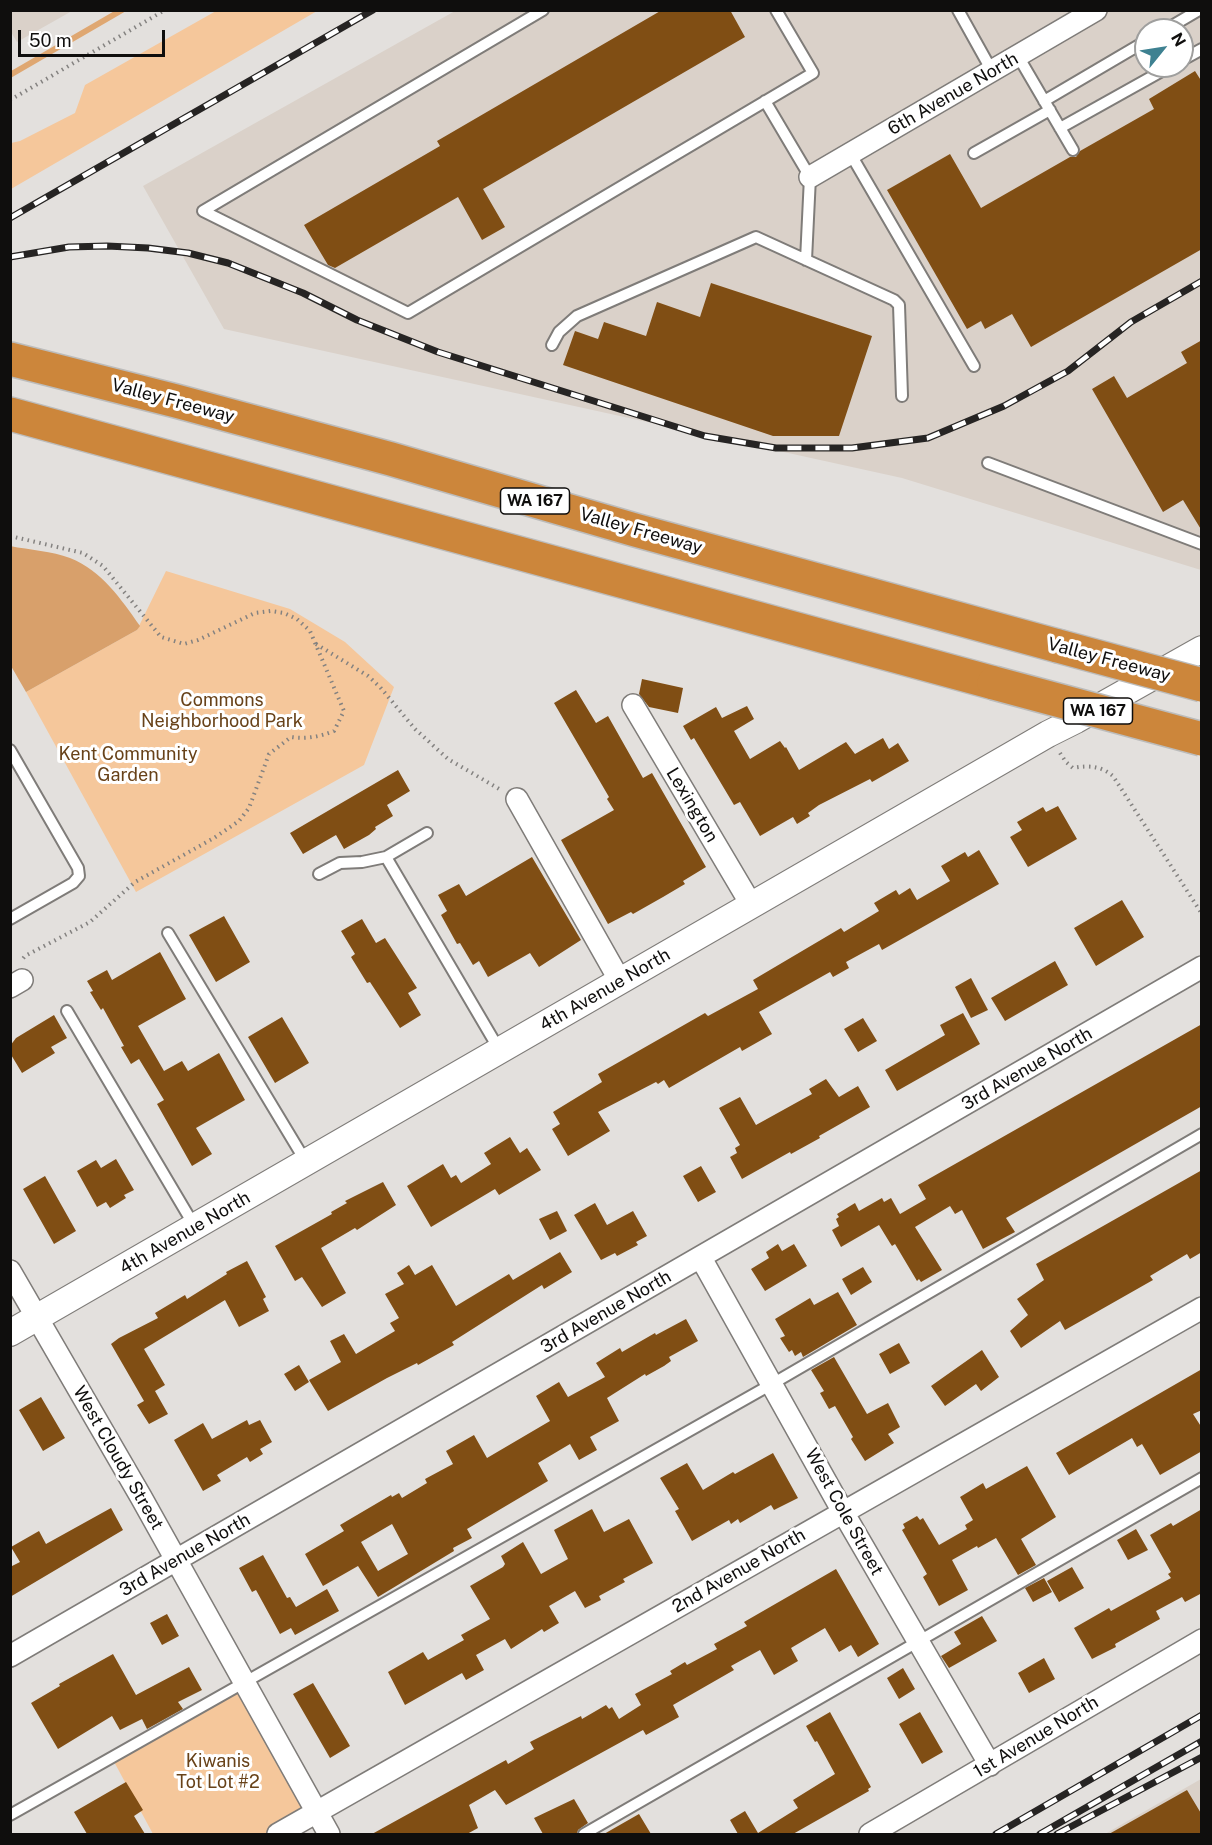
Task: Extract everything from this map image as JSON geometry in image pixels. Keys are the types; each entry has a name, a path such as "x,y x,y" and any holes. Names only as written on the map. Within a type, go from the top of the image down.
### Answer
{"highway":[{"name":"Valley Freeway","path":"10,359 379,456 635,530 1202,685"},
{"name":"WA 167","path":"10,414 1202,739"}],"street":[{"name":"6th Avenue North","path":"810,177 1096,10"},
{"name":"4th Avenue North","path":"10,1333 1048,734 1202,649"},
{"name":"Lexington","path":"633,705 752,906"},
{"path":"517,799 620,981"},
{"name":"3rd Avenue North","path":"10,1656 1202,967"},
{"name":"West Cole Street","path":"701,1258 843,1512 990,1765"},
{"name":"West Cloudy Street","path":"10,1271 329,1834"},
{"name":"2nd Avenue North","path":"278,1834 1202,1308"},
{"name":"1st Avenue North","path":"870,1834 1202,1640"}],"lane":[{"path":"543,10 203,212 408,313 813,73 776,10"},
{"path":"957,10 992,71"},
{"path":"1186,18 1199,10"},
{"path":"974,153 1134,49"},
{"path":"1018,56 1073,150"},
{"path":"1060,128 1150,78"},
{"path":"765,101 810,177 806,260"},
{"path":"850,153 974,366"},
{"path":"552,345 559,332 577,316 756,237 894,300 899,305 902,396"},
{"path":"988,463 1202,544"},
{"path":"10,750 78,868 79,876 73,883 10,919"},
{"path":"319,874 340,863 362,862 386,857 427,833"},
{"path":"386,857 500,1051"},
{"path":"168,933 306,1163"},
{"path":"67,1011 195,1227"},
{"path":"10,1815 772,1384 1202,1134"},
{"path":"584,1834 1202,1478"}],"path":[{"path":"10,100 165,10"},
{"path":"10,536 82,553 103,566 160,637 173,642 184,644 198,640 255,613 271,611 297,619 310,631 344,711 334,731 321,736 291,737 281,742 269,754 249,808 239,821 214,838 135,882 90,922 25,956 19,963 16,984"},
{"path":"315,643 368,676 408,721 448,759 517,799"},
{"path":"1048,734 1066,762 1073,768 1085,765 1104,768 1113,776 1202,914"}],"shaded area":[{"path":"11,10 72,11 17,42 11,32"},
{"path":"455,11 1201,11 1201,570 902,478 224,329 143,186"},
{"path":"10,546 70,558 92,570 110,587 140,626 137,630 26,692 11,666"},
{"path":"1201,1779 1201,1834 1105,1834"}],"green space":[{"path":"216,11 317,11 11,189 11,143 20,141 75,113 85,85"},
{"name":"Commons Neighborhood Park","path":"166,571 290,609 345,642 394,687 364,765 136,892 26,692 137,630"},
{"name":"Kiwanis Tot Lot #2","path":"244,1684 317,1812 278,1834 153,1834 112,1758"}],"building":[{"path":"662,10 730,10 745,37 483,189 505,227 482,240 458,197 335,268 328,265 304,225 440,146 437,141"},
{"path":"1194,72 1202,82 1202,249 1031,347 1012,314 985,329 981,321 967,329 887,190 950,154 981,208 1070,157 1076,157 1080,151 1154,109 1149,99 1184,78 1194,78"},
{"path":"711,283 872,336 839,436 773,436 563,365 575,331 598,339 604,322 646,336 657,302 700,317"},
{"path":"1202,340 1202,531 1183,500 1163,512 1092,389 1114,376 1127,398 1187,363 1181,352"},
{"path":"642,679 683,688 678,713 649,707 639,694"},
{"path":"576,690 596,723 608,716 643,778 652,773 706,867 683,881 685,884 663,897 633,914 631,912 608,924 561,840 614,810 607,799 609,797 554,703"},
{"path":"747,706 754,719 734,731 750,759 780,741 799,770 846,742 855,754 883,738 889,749 898,743 909,761 872,782 870,779 819,805 808,813 810,816 797,824 793,817 760,836 740,802 734,805 694,738 691,740 683,726 716,707 722,718"},
{"path":"398,770 410,791 387,805 393,816 375,827 376,829 369,835 344,849 336,835 303,854 290,833"},
{"path":"1058,806 1077,839 1028,867 1010,837 1022,830 1017,822 1043,807 1046,812"},
{"path":"979,850 999,884 882,950 879,944 846,962 849,968 833,977 830,972 759,1012 772,1034 742,1051 740,1047 669,1088 664,1080 658,1084 656,1082 598,1112 610,1131 568,1156 552,1129 560,1124 553,1112 602,1082 598,1074 705,1013 708,1016 758,989 753,980 841,928 844,932 879,911 874,903 896,890 899,895 910,888 917,900 950,881 941,866 965,852 968,857"},
{"path":"532,857 581,940 539,967 530,953 488,977 479,961 473,965 460,943 457,944 441,915 447,911 438,895 459,884 466,896"},
{"path":"1122,900 1144,937 1096,966 1074,928"},
{"path":"224,916 250,962 216,982 189,935"},
{"path":"362,919 376,943 385,938 417,988 408,993 421,1015 400,1028 351,957 355,954 341,931"},
{"path":"160,952 186,999 138,1026 164,1071 182,1061 188,1071 219,1053 245,1100 196,1128 212,1154 192,1166 157,1104 164,1100 139,1059 131,1064 103,1008 101,1010 90,992 93,991 87,981 107,970 112,980"},
{"path":"1055,961 1068,985 1005,1021 991,998"},
{"path":"971,978 988,1010 971,1018 955,987"},
{"path":"963,1013 980,1044 897,1091 885,1070 945,1035 940,1025"},
{"path":"54,1015 67,1038 51,1047 55,1053 22,1073 10,1053 10,1046 16,1038"},
{"path":"282,1017 309,1063 275,1083 248,1037"},
{"path":"863,1018 877,1041 858,1052 844,1029"},
{"path":"1202,1024 1202,1106 1006,1218 1015,1232 983,1249 962,1210 955,1214 950,1206 915,1227 942,1270 921,1282 919,1279 917,1281 895,1244 892,1246 879,1225 841,1247 832,1230 839,1226 836,1219 839,1217 837,1214 855,1203 859,1211 882,1198 884,1202 891,1198 900,1214 926,1199 918,1185"},
{"path":"826,1079 839,1097 858,1086 870,1107 819,1136 820,1138 742,1179 730,1157 737,1153 735,1148 740,1145 719,1108 740,1097 756,1125 812,1094 809,1089"},
{"path":"510,1137 520,1153 527,1148 541,1170 499,1195 495,1189 431,1227 407,1186 443,1164 451,1178 456,1175 461,1183 491,1164 484,1153"},
{"path":"116,1159 134,1190 124,1195 126,1198 110,1208 106,1202 97,1207 77,1171 96,1160 101,1168"},
{"path":"701,1166 716,1192 698,1202 683,1176"},
{"path":"1202,1170 1202,1252 1190,1259 1187,1254 1150,1276 1153,1280 1065,1330 1060,1321 1021,1348 1010,1331 1028,1315 1017,1299 1044,1280 1036,1264"},
{"path":"45,1176 76,1231 54,1244 23,1189"},
{"path":"383,1182 396,1205 357,1230 355,1228 321,1248 346,1293 322,1307 302,1277 295,1281 275,1246 332,1214 331,1212 347,1203 345,1201"},
{"path":"595,1203 607,1225 633,1211 647,1236 636,1242 638,1245 617,1256 615,1253 601,1260 574,1215"},
{"path":"557,1211 567,1231 550,1240 539,1219"},
{"path":"778,1244 782,1251 794,1244 807,1266 765,1291 751,1269 769,1258 766,1252"},
{"path":"560,1252 572,1272 544,1289 542,1285 452,1342 454,1345 418,1365 417,1363 387,1378 328,1411 309,1380 341,1362 330,1341 344,1334 356,1354 395,1331 390,1323 399,1318 385,1294 404,1284 397,1273 409,1265 415,1275 432,1265 456,1306 509,1274 513,1280"},
{"path":"247,1261 266,1297 263,1299 269,1311 239,1327 225,1300 144,1349 165,1385 155,1391 168,1414 149,1424 137,1405 144,1401 111,1344 158,1318 155,1313 185,1295 187,1299 227,1274 226,1272"},
{"path":"863,1267 872,1282 851,1295 842,1279"},
{"path":"838,1292 857,1325 803,1357 801,1352 795,1356 792,1350 789,1352 780,1338 785,1336 775,1319 810,1298 814,1305"},
{"path":"686,1319 698,1341 669,1357 671,1361 664,1366 646,1376 645,1374 607,1398 619,1421 590,1437 597,1450 579,1460 570,1444 538,1463 548,1481 467,1529 472,1538 378,1597 358,1566 323,1586 305,1554 344,1531 340,1525 391,1495 392,1497 399,1493 402,1498 427,1483 425,1479 453,1464 446,1451 474,1435 487,1458 550,1421 536,1396 559,1382 568,1397 605,1377 596,1363 620,1348 622,1352 655,1333 656,1335","holes":["392,1524 408,1554 378,1571 361,1542"]},
{"path":"899,1343 910,1363 890,1374 879,1354"},
{"path":"982,1350 999,1377 981,1391 976,1384 945,1406 931,1386"},
{"path":"834,1357 867,1414 888,1403 900,1427 888,1434 894,1443 865,1461 835,1406 829,1409 820,1393 824,1391 811,1370"},
{"path":"299,1365 309,1382 295,1391 284,1374"},
{"path":"1202,1369 1202,1410 1193,1414 1202,1428 1202,1451 1160,1475 1142,1444 1137,1447 1132,1438 1069,1475 1056,1453"},
{"path":"41,1397 65,1438 43,1451 19,1410"},
{"path":"247,1420 249,1425 260,1420 272,1442 260,1449 263,1454 250,1462 247,1457 217,1475 221,1481 203,1491 174,1440 203,1423 212,1439"},
{"path":"773,1453 798,1498 774,1510 771,1505 740,1523 738,1519 731,1524 729,1520 692,1541 675,1511 679,1509 660,1478 687,1463 703,1490 733,1472 735,1474"},
{"path":"1027,1466 1056,1517 1021,1539 1036,1565 1018,1575 996,1538 978,1548 977,1546 952,1560 968,1590 939,1606 923,1577 927,1574 902,1530 905,1528 903,1524 917,1516 920,1520 923,1518 939,1545 967,1529 965,1525 973,1520 960,1497 983,1483 986,1489"},
{"path":"111,1508 123,1530 10,1597 10,1567 20,1562 11,1547 39,1531 46,1544"},
{"path":"592,1509 604,1532 629,1519 653,1563 623,1579 625,1582 599,1596 601,1600 585,1608 575,1591 549,1606 559,1623 544,1632 542,1629 511,1649 505,1639 476,1655 484,1670 466,1680 462,1673 405,1705 388,1672 423,1652 428,1660 464,1640 461,1635 490,1619 470,1586 503,1567 505,1564 501,1556 523,1542 541,1574 568,1559 554,1530"},
{"path":"1202,1509 1202,1593 1185,1602 1182,1597 1156,1611 1160,1619 1115,1644 1116,1647 1092,1659 1074,1628 1109,1608 1111,1611 1171,1578 1168,1574 1171,1572 1150,1535 1171,1523 1173,1526"},
{"path":"1136,1529 1148,1550 1128,1560 1117,1540"},
{"path":"263,1555 287,1598 290,1597 296,1607 327,1589 339,1611 295,1635 291,1628 280,1634 256,1590 252,1592 239,1568"},
{"path":"1072,1567 1084,1588 1059,1602 1047,1581"},
{"path":"836,1569 879,1644 858,1657 851,1645 839,1652 825,1628 791,1648 798,1661 774,1675 760,1650 731,1666 734,1670 673,1705 679,1717 646,1735 643,1730 506,1805 495,1790 469,1805 478,1828 467,1834 372,1834 506,1760 508,1764 534,1749 530,1742 581,1716 582,1719 606,1705 609,1709 612,1707 619,1719 641,1705 635,1694 672,1674 670,1671 685,1662 687,1665 717,1649 714,1644 747,1626 744,1622"},
{"path":"1044,1578 1052,1592 1033,1602 1025,1588"},
{"path":"167,1614 179,1636 162,1645 150,1623"},
{"path":"982,1616 997,1641 949,1668 941,1656 961,1644 954,1632"},
{"path":"113,1654 136,1695 189,1667 202,1690 178,1702 183,1709 147,1729 142,1719 120,1730 112,1716 58,1749 31,1703 60,1686 59,1684"},
{"path":"1044,1658 1055,1679 1029,1693 1018,1673"},
{"path":"903,1668 915,1689 899,1699 887,1678"},
{"path":"313,1683 350,1746 330,1758 293,1694"},
{"path":"830,1712 871,1787 869,1791 793,1834 738,1834 730,1820 745,1811 758,1833 798,1808 793,1800 835,1774 806,1726"},
{"path":"920,1712 943,1752 922,1764 899,1724"},
{"path":"126,1782 143,1810 134,1816 145,1834 87,1834 74,1812"},
{"path":"1187,1790 1202,1815 1202,1834 1109,1834"},
{"path":"574,1799 588,1823 578,1830 577,1834 543,1834 534,1818"},
{"path":"639,1814 651,1834 604,1834"}],"waterway":[{"path":"10,75 122,10"}],"railway":[{"path":"10,218 373,10"},
{"path":"10,257 69,247 107,246 188,253 228,263 303,293 357,320 438,352 705,436 776,448 852,448 928,438 1004,406 1068,371 1131,322 1202,281"},
{"path":"996,1834 1202,1715"},
{"path":"1040,1834 1202,1741"},
{"path":"1057,1834 1202,1757"}],"park label":[{"name":"Kent Community Garden","path":"128,764"}]}
